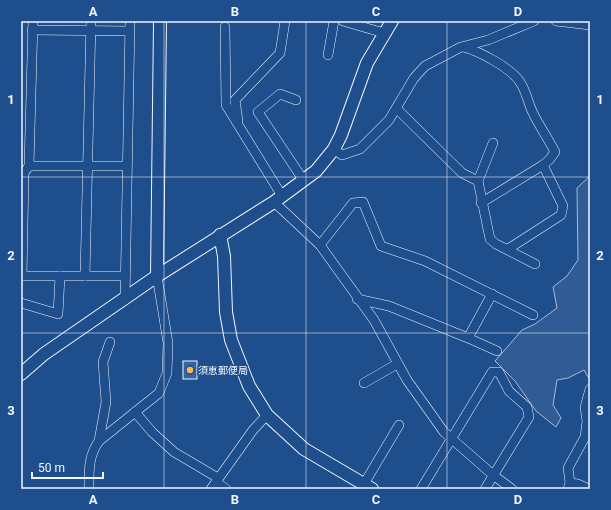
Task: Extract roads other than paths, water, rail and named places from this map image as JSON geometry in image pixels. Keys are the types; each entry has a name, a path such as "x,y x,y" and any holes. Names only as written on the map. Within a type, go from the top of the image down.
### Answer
{"street":[{"path":"86,276 91,21"},
{"path":"125,300 130,21"},
{"path":"89,489 89,467 93,449 99,441 158,393 167,373 168,343 158,276 160,21"},
{"path":"238,125 235,100 280,53 285,21"},
{"path":"328,55 334,21"},
{"path":"343,21 384,33"},
{"path":"21,374 44,354 158,276 304,181 325,162 341,135 367,63 392,21"},
{"path":"334,149 342,155 360,149 390,120 414,78 425,66 461,47 488,40 534,21"},
{"path":"556,21 590,25"},
{"path":"125,276 22,276 22,220 24,172 29,166 32,25 91,31 130,31"},
{"path":"225,27 226,105 278,199 320,245 357,299 374,320 397,364 444,432 493,475 512,489"},
{"path":"461,47 485,56 516,76 521,83 533,112 548,136 554,152 549,160 543,165 481,203"},
{"path":"296,100 280,94 258,112 304,181"},
{"path":"397,109 462,173 478,181"},
{"path":"493,143 478,181 481,203 490,239 496,244 535,264"},
{"path":"508,250 561,215 564,206 543,165"},
{"path":"29,166 127,166"},
{"path":"320,245 354,203 363,202 381,246 426,261 533,315"},
{"path":"220,235 224,256 226,312 231,340 249,386 267,415 304,449 368,487 399,425"},
{"path":"21,303 58,314 60,276"},
{"path":"468,338 492,294"},
{"path":"357,299 389,306 497,351"},
{"path":"99,441 106,402 103,362 110,342"},
{"path":"364,383 397,364"},
{"path":"421,489 451,437 492,372 499,372 509,391 527,407 529,417 485,489"},
{"path":"589,489 578,484 569,486 568,468 585,437 587,421 585,407 590,389"},
{"path":"135,412 152,432 174,452 215,483 226,489"},
{"path":"215,483 253,430 267,415"}],"place":[{"name":"須恵郵便局","path":"190,370"}]}
